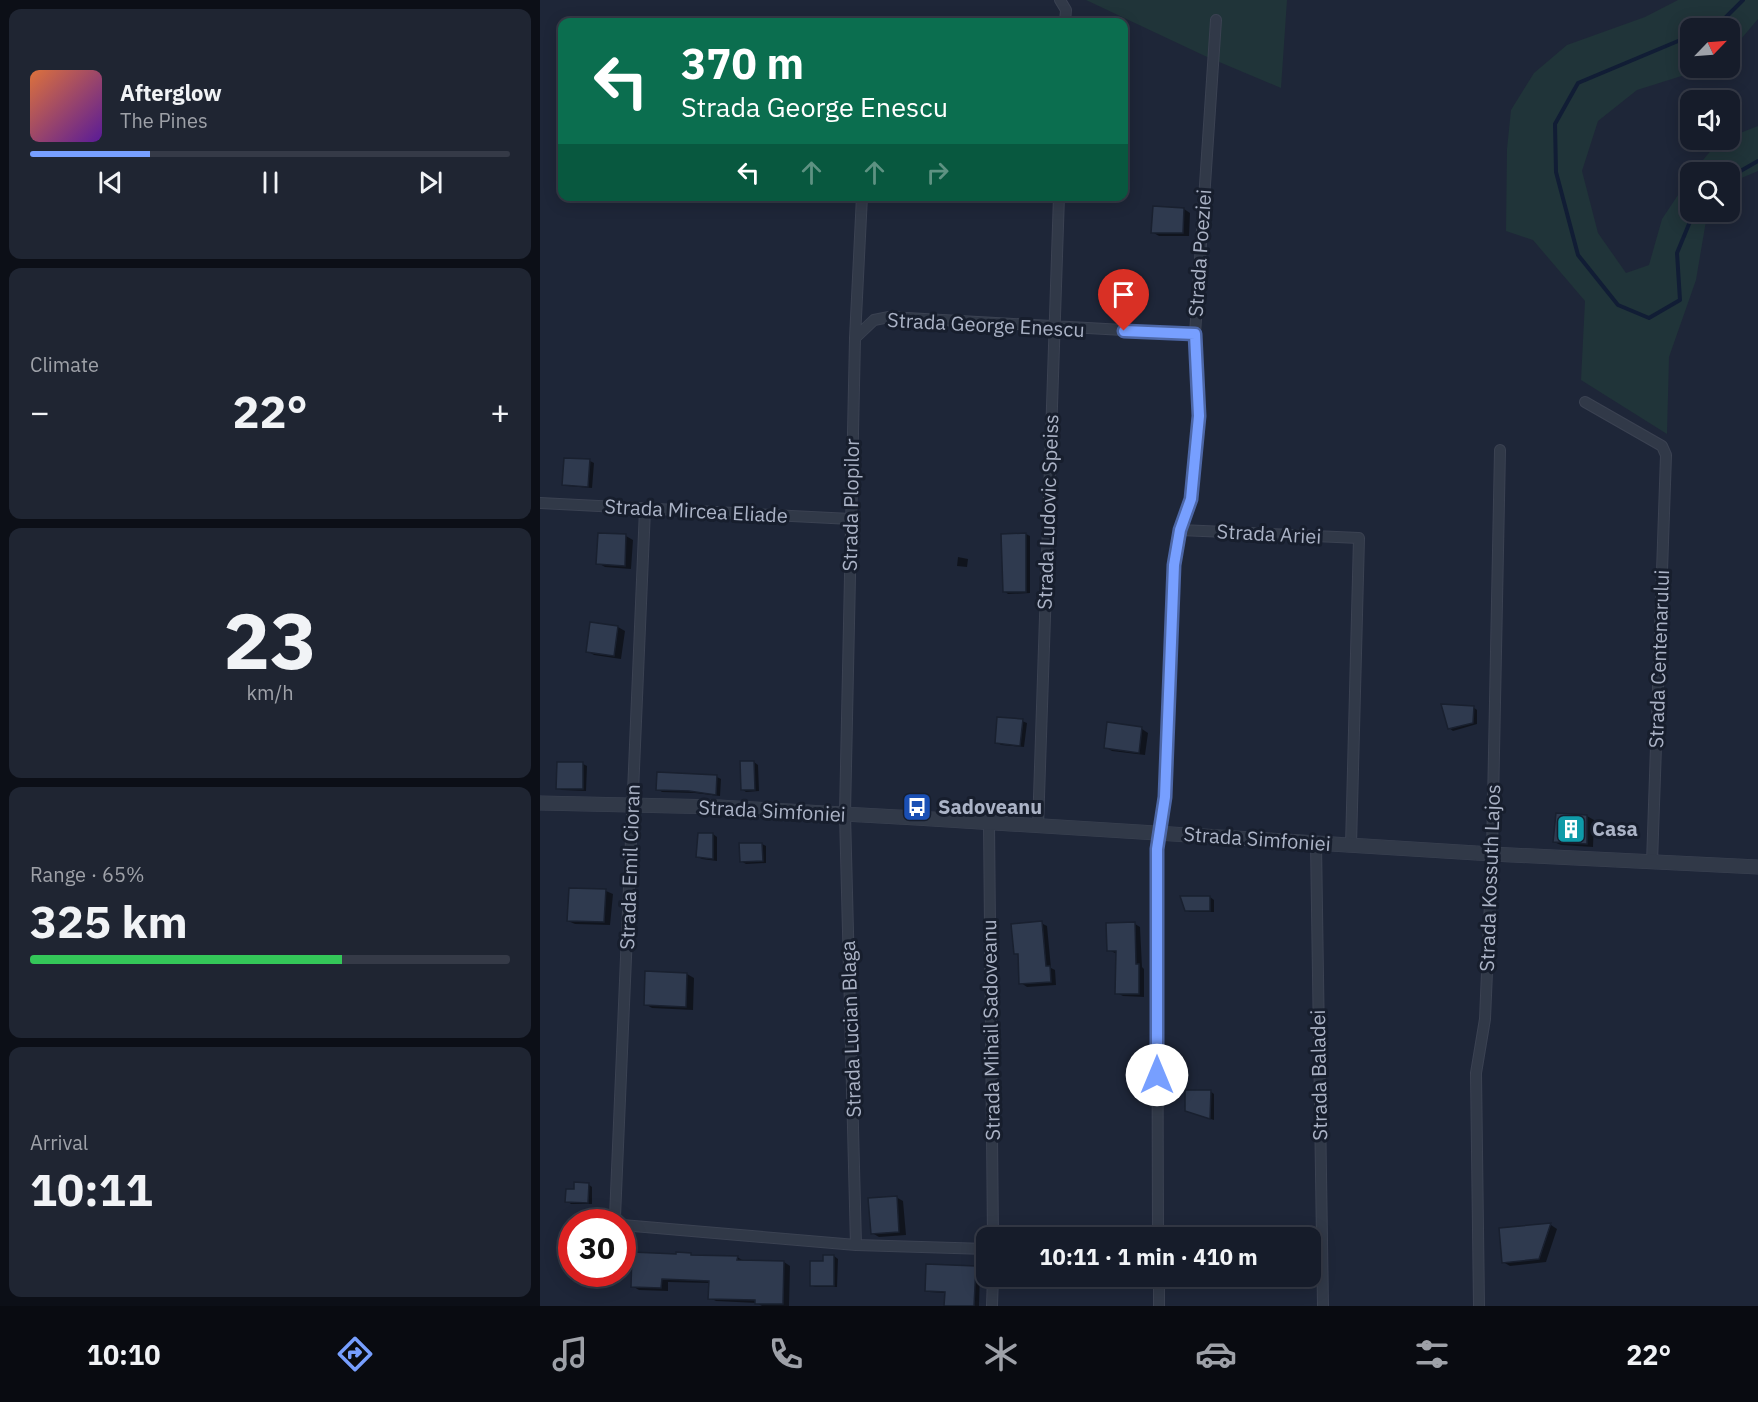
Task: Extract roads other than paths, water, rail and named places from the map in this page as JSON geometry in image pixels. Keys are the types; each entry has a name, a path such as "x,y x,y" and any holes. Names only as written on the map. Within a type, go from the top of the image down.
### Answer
{"street":[{"path":"1060,0 1066,10 1065,18"},
{"name":"Strada Poeziei","path":"1158,1227 1157,849 1165,797 1174,565 1180,530 1191,499 1199,416 1195,334 1216,20"},
{"name":"Strada Plopilor","path":"845,814 855,338 862,201"},
{"name":"Strada Ludovic Speiss","path":"1038,827 1059,201"},
{"name":"Strada George Enescu","path":"855,338 874,320 889,317 1054,328 1195,334"},
{"name":"Strada Centenarului","path":"1585,402 1662,446 1666,455 1652,863"},
{"name":"Strada Kossuth Lajos","path":"1479,1306 1476,1073 1485,1019 1492,854 1500,450"},
{"name":"Strada Mircea Eliade","path":"540,503 851,519"},
{"name":"Strada Emil Cioran","path":"615,1209 645,509"},
{"name":"Strada Ariei","path":"1180,530 1359,538 1351,846"},
{"name":"Strada Simfoniei","path":"540,803 845,814 1038,827 1161,832 1351,846 1758,867"},
{"name":"Strada Lucian Blaga","path":"845,814 856,1245"},
{"name":"Strada Mihail Sadoveanu","path":"989,823 993,1227"},
{"name":"Strada Baladei","path":"1316,843 1323,1306"},
{"path":"636,1225 856,1245 976,1249"},
{"path":"992,1306 993,1287"},
{"path":"1159,1287 1159,1306"}],"waterway":[{"path":"1725,18 1743,0"},
{"path":"1680,40 1578,83 1555,124 1556,172 1578,255 1618,305 1649,318 1680,300 1677,253 1690,222"},
{"path":"1740,171 1758,161"}],"place":[{"name":"Sadoveanu","path":"917,807"},
{"name":"Casa","path":"1571,829"}]}
